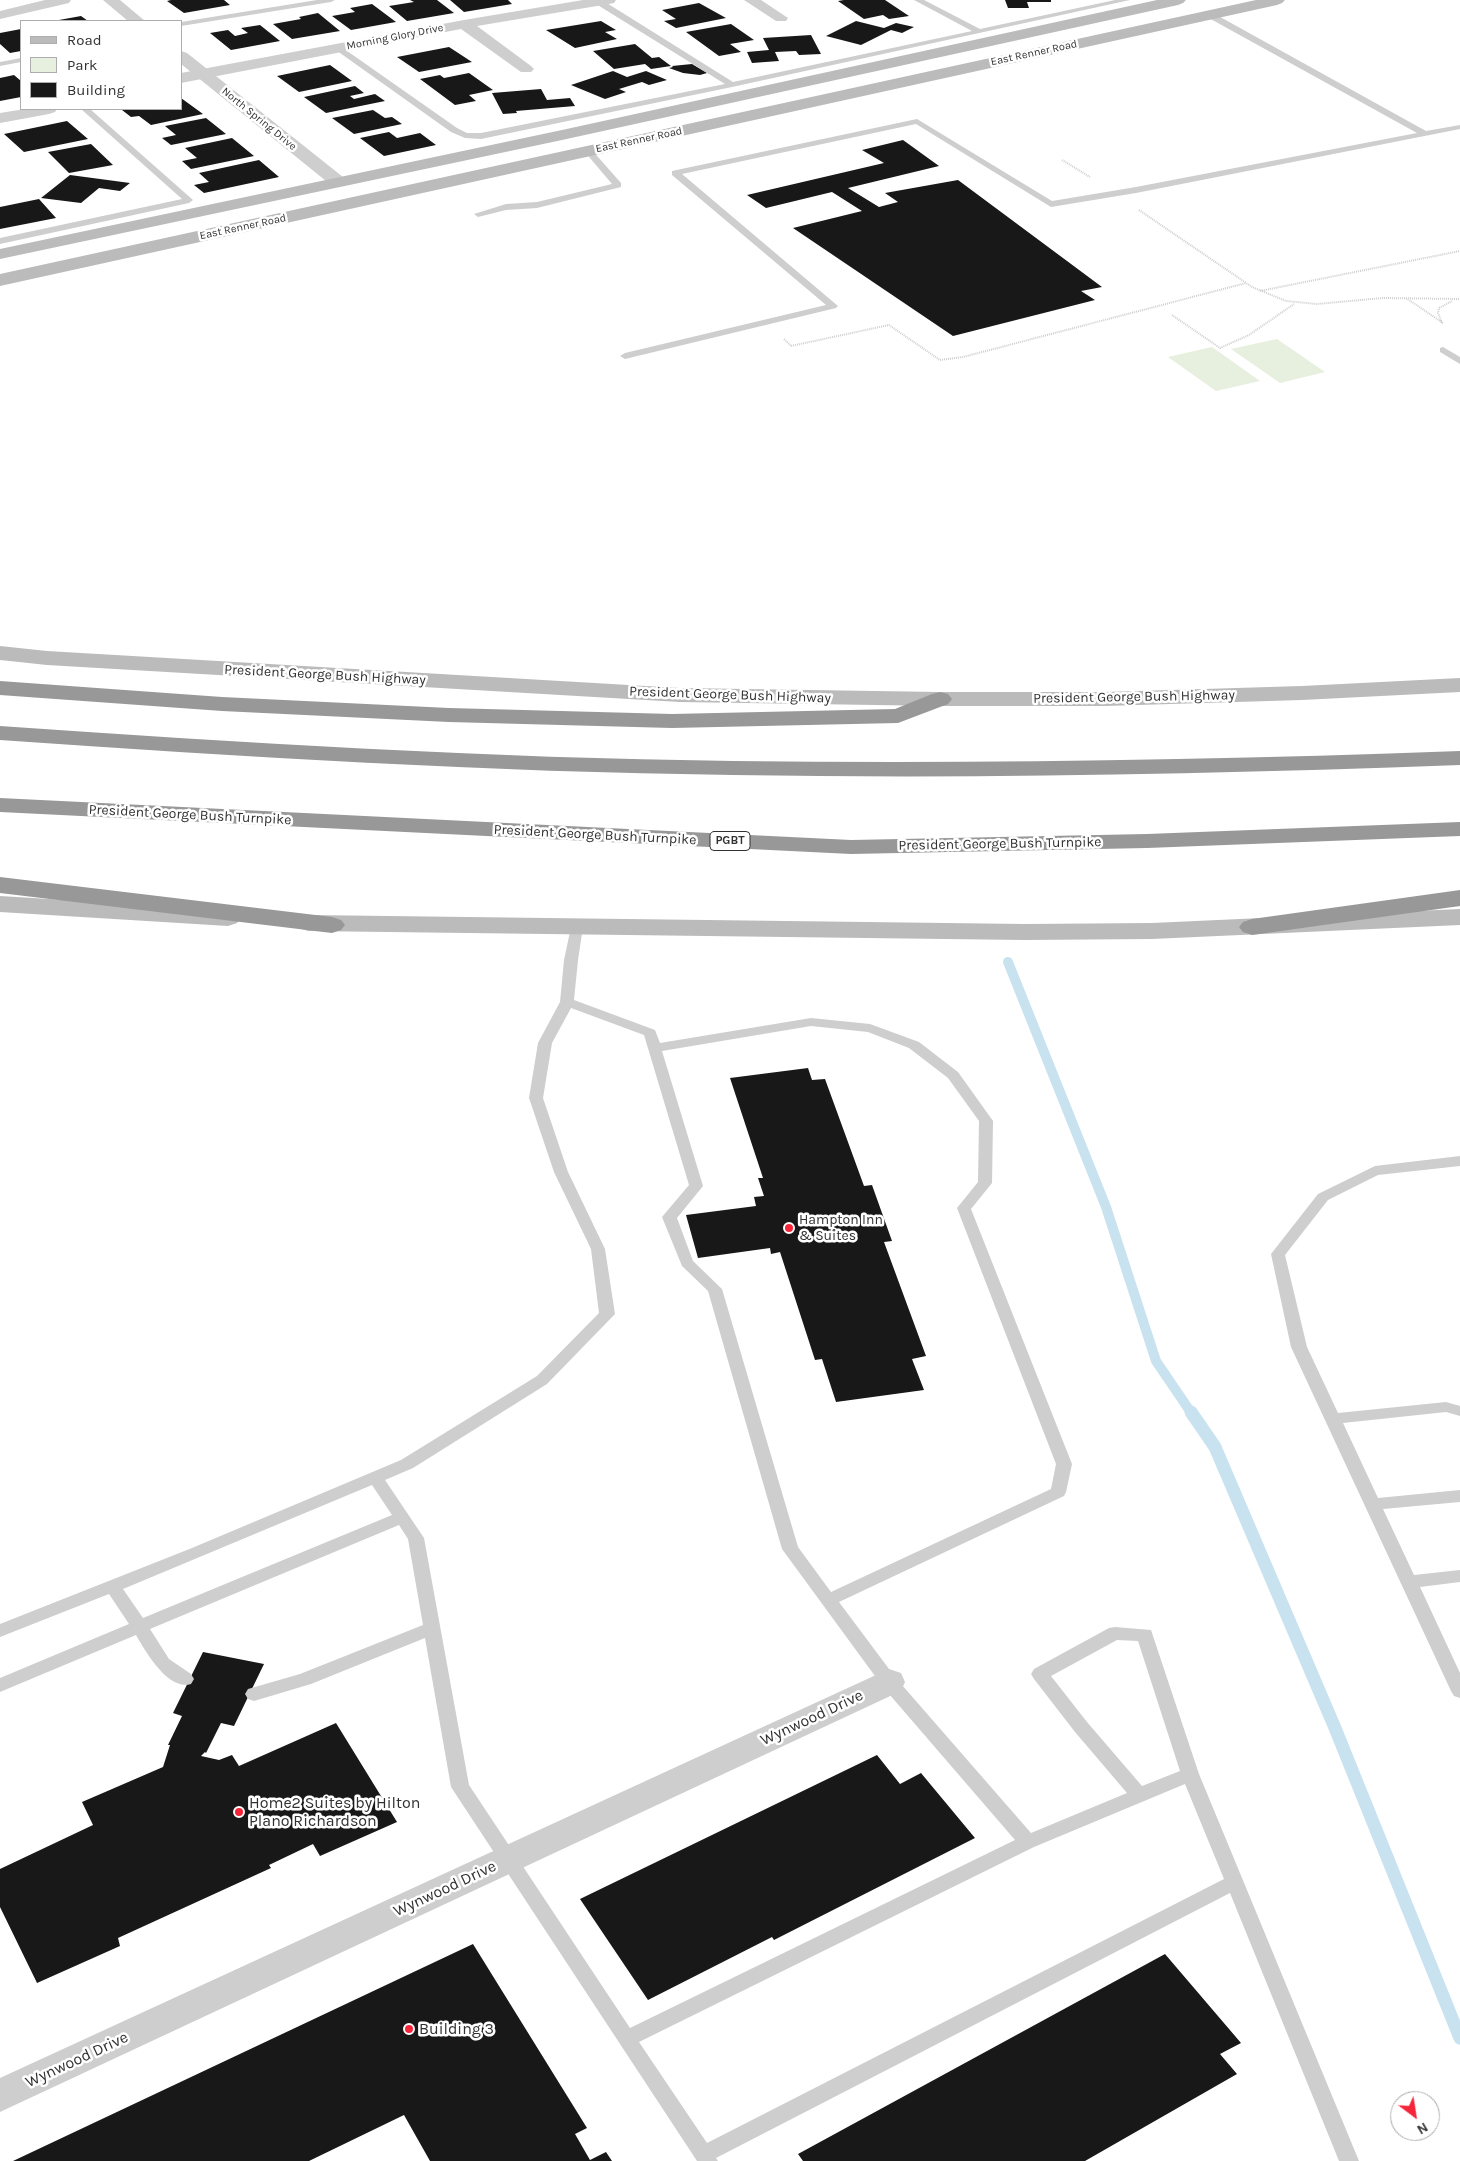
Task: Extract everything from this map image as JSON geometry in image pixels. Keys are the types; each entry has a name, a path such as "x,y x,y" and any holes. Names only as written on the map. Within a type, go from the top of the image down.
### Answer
{"highway":[{"path":"0,688 222,704 449,715 672,721 898,716 940,699"},
{"path":"0,733 385,757 716,767 896,769 1095,768 1460,758"},
{"name":"President George Bush Turnpike","path":"0,805 851,847 1147,842 1460,829"},
{"path":"0,886 332,925"},
{"path":"1252,927 1460,898"}],"main road":[{"path":"1178,0 1210,15"},
{"name":"East Renner Road","path":"0,254 337,181 562,135 1178,0"},
{"name":"East Renner Road","path":"0,280 1277,0"},
{"path":"562,135 588,151"},
{"path":"232,230 260,214 332,199 339,191 337,181 403,192"},
{"name":"President George Bush Highway","path":"0,653 96,661 680,695 940,699 1204,697 1460,685"},
{"path":"0,904 332,925 1015,932 1152,931 1460,917"}],"street":[{"path":"0,15 64,0"},
{"path":"111,0 137,20"},
{"path":"751,0 780,18"},
{"name":"Morning Glory Drive","path":"182,78 464,24 604,1"},
{"path":"464,24 526,69"},
{"name":"North Spring Drive","path":"182,57 337,181"},
{"path":"0,118 44,110"},
{"name":"Wynwood Drive","path":"0,2096 889,1682"}],"lane":[{"path":"182,24 331,0"},
{"path":"918,0 978,31"},
{"path":"337,48 454,130 465,135 490,135 1126,0"},
{"path":"604,1 732,85"},
{"path":"1210,15 1425,134"},
{"path":"0,64 20,60"},
{"path":"0,241 188,200 87,110"},
{"path":"625,356 833,306 675,174 917,121 1051,204 1114,194 1460,127"},
{"path":"1443,131 1460,140"},
{"path":"478,214 506,207 537,205 618,186 588,151"},
{"path":"1443,350 1460,361"},
{"path":"0,1631 407,1464 542,1380 607,1314 598,1248 561,1172 536,1098 545,1043 567,1002 571,960 577,927"},
{"path":"567,1002 650,1033 696,1186 669,1217 687,1262 715,1289 790,1549 889,1682 1028,1842"},
{"path":"654,1048 811,1022 870,1028 914,1044 953,1075 986,1121 985,1183 964,1208 1064,1464 1058,1492 829,1600"},
{"path":"1460,1161 1375,1171 1323,1197 1278,1254 1299,1347 1409,1582 1456,1672 1460,1691"},
{"path":"1333,1419 1446,1407 1460,1411"},
{"path":"375,1477 416,1538 460,1787 706,2158 1234,1882"},
{"path":"1373,1504 1460,1496"},
{"path":"0,1685 402,1516"},
{"path":"1409,1582 1460,1576"},
{"path":"113,1586 163,1664 185,1679"},
{"path":"254,1694 305,1679 432,1628"},
{"path":"1139,1795 1081,1727 1040,1674 1115,1633 1145,1635 1190,1774 1349,2161"},
{"path":"628,2038 1028,1842 1190,1774"}],"path":[{"path":"1062,160 1268,297 1294,303 1316,305 1359,299 1405,298 1460,299 1444,304 1439,308 1438,313 1442,323 1405,298"},
{"path":"1259,291 1460,251"},
{"path":"765,323 792,346 889,325 940,360 963,357 1246,283"},
{"path":"1172,315 1220,348 1255,332 1266,321 1294,303"}],"green space":[{"path":"1277,339 1325,372 1280,383 1231,349"},
{"path":"1212,347 1260,381 1216,391 1168,357"}],"building":[{"path":"224,0 230,5 184,13 167,1"},
{"path":"410,0 437,0 454,13 407,21 389,6 414,2"},
{"path":"450,0 508,0 512,4 464,12"},
{"path":"885,0 909,16 889,19 883,15 864,19 838,1"},
{"path":"1005,0 1051,0 1051,2 1027,2 1029,8 1008,8"},
{"path":"699,3 726,18 676,28 664,21 676,19 662,10"},
{"path":"372,4 396,22 351,30 332,16 355,12 350,8"},
{"path":"318,13 340,31 292,39 273,24 301,19 299,17"},
{"path":"81,16 87,20 59,20"},
{"path":"601,21 616,30 605,32 617,39 575,48 546,30"},
{"path":"856,21 884,28 896,23 914,27 902,33 891,30 861,45 826,36"},
{"path":"731,24 754,40 730,44 741,52 719,56 686,32"},
{"path":"260,25 280,41 231,50 210,33 228,30 235,36 248,33 241,28"},
{"path":"20,29 20,51 10,53 0,44 0,33"},
{"path":"811,35 821,54 799,55 796,51 775,52 779,61 752,63 747,52 769,50 763,38"},
{"path":"635,44 652,58 659,57 671,66 651,69 645,64 614,69 593,51"},
{"path":"449,47 472,62 419,72 397,57"},
{"path":"692,64 707,73 700,75 683,73 669,68 672,66"},
{"path":"330,65 352,81 299,92 277,76"},
{"path":"613,71 627,77 646,71 667,80 649,85 642,82 619,89 626,92 605,99 571,85"},
{"path":"469,73 493,90 469,95 476,101 455,105 420,79 440,75 444,78"},
{"path":"14,75 20,80 20,97 0,101 0,78"},
{"path":"355,86 364,93 350,96 354,99 375,94 385,101 326,113 304,97"},
{"path":"541,89 547,100 570,98 575,106 516,111 517,113 503,114 492,93"},
{"path":"182,99 203,114 151,125 139,116 131,117 122,110 182,110"},
{"path":"373,110 385,118 392,117 402,124 354,134 332,118"},
{"path":"206,118 226,134 171,145 162,138 176,135 165,126"},
{"path":"67,121 88,139 24,152 4,134"},
{"path":"389,132 397,138 420,133 436,145 384,156 360,138"},
{"path":"232,138 254,156 191,169 182,161 197,158 185,148"},
{"path":"903,140 939,166 848,188 879,207 898,202 885,193 958,180 1102,287 1081,291 1095,300 953,336 793,228 862,211 832,192 766,208 747,195 884,163 862,150"},
{"path":"91,144 113,165 69,173 48,152"},
{"path":"259,160 279,177 204,193 194,185 209,182 199,173"},
{"path":"70,175 130,183 120,191 99,188 81,203 41,198"},
{"path":"39,199 56,218 0,229 0,207"},
{"name":"Hampton Inn & Suites","path":"808,1068 812,1080 825,1079 864,1186 872,1185 892,1241 884,1242 926,1356 912,1359 924,1390 836,1402 822,1359 815,1360 780,1252 771,1254 770,1248 698,1258 686,1215 756,1206 754,1197 764,1196 758,1178 763,1178 730,1078"},
{"name":"Home2 Suites by Hilton Plano Richardson","path":"203,1652 264,1664 234,1726 221,1723 206,1753 201,1756 219,1760 232,1755 239,1766 336,1723 397,1822 320,1856 313,1844 269,1865 271,1868 118,1938 120,1946 37,1983 0,1907 0,1869 93,1825 82,1802 163,1767 170,1745 168,1745 182,1716 173,1713"},
{"path":"877,1755 900,1784 921,1773 975,1838 774,1940 772,1937 648,2000 580,1899"},
{"name":"Building 3","path":"473,1944 587,2128 575,2134 590,2160 606,2152 612,2161 430,2161 404,2115 309,2161 13,2161"},
{"path":"1165,1954 1241,2043 1220,2054 1237,2074 1085,2161 803,2161 798,2154"}],"waterway":[{"path":"1008,962 1106,1207 1156,1361 1192,1414"},
{"path":"1191,1412 1215,1447 1335,1728 1460,2038"}],"place":[{"name":"Hampton Inn & Suites","path":"789,1228"},
{"name":"Home2 Suites by Hilton Plano Richardson","path":"239,1812"},
{"name":"Building 3","path":"409,2029"}]}
